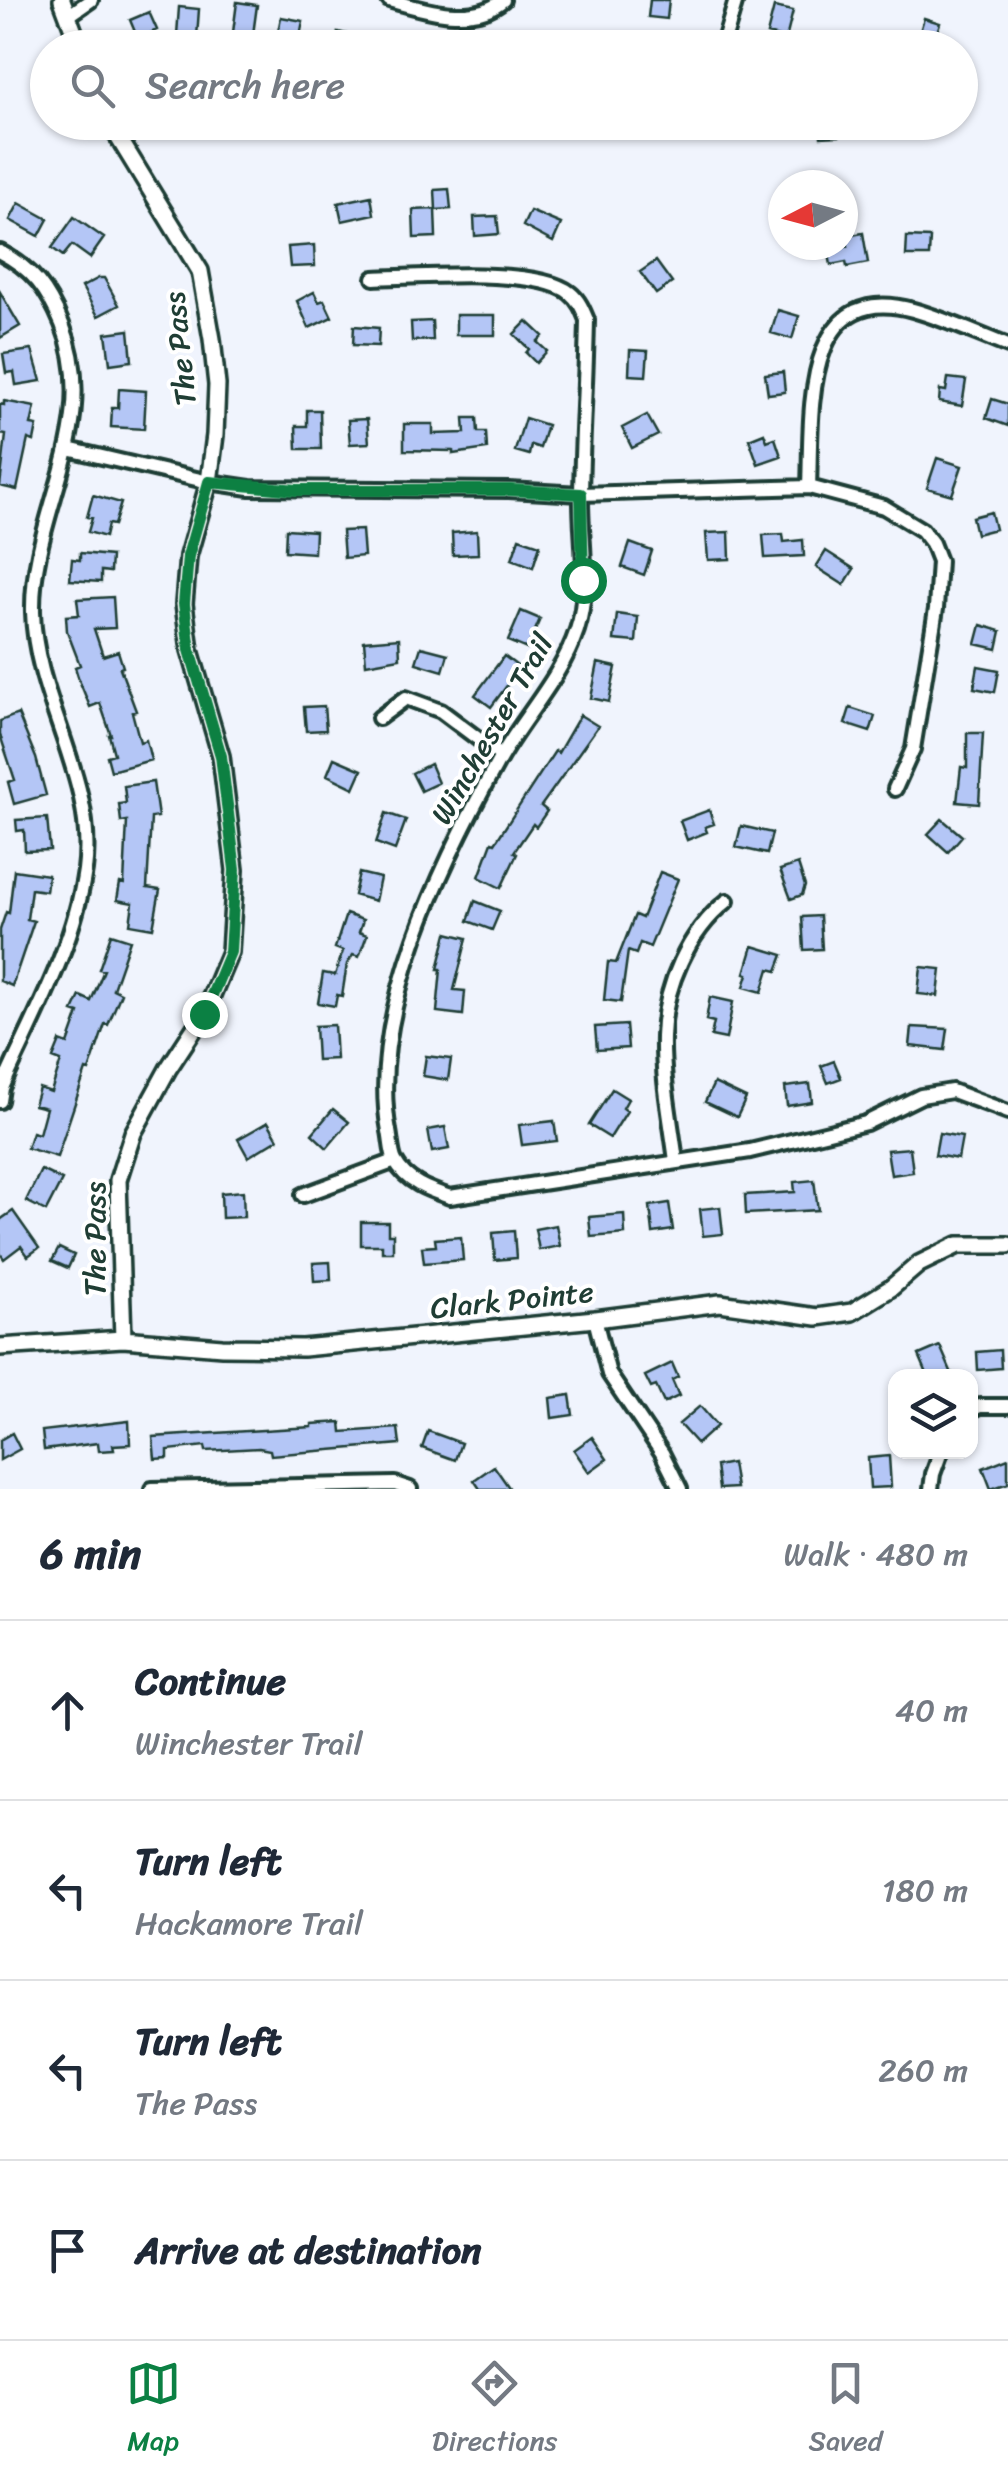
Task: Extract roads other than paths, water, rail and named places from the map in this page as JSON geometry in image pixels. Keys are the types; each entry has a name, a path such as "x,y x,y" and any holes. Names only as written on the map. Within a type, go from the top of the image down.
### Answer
{"street":[{"path":"65,8 91,0"},
{"path":"389,0 466,15 482,12 503,0"},
{"path":"727,30 736,0"},
{"name":"The Pass","path":"120,140 200,271 217,385 209,482 188,556 184,604 190,650 221,756 235,870 230,952 204,1014 168,1068 133,1133 118,1180 123,1339"},
{"path":"0,252 24,265 49,292 76,374 76,410 38,556 33,612 40,667 68,747 84,813 85,870 68,942 2,1088 0,1101"},
{"name":"Winchester Trail","path":"374,278 538,279 570,292 587,320 581,494 583,580 578,627 560,668 501,756 450,853 406,963 392,1024 386,1084 387,1118 396,1161"},
{"path":"809,487 813,377 823,349 839,324 856,310 911,309 1008,346"},
{"path":"68,449 209,482 266,488 581,494 809,487 884,507 922,530 939,561 936,610 912,749 895,789"},
{"path":"378,718 406,698 440,711 501,756"},
{"path":"676,1161 662,1037 669,992 689,945 708,917 728,901"},
{"path":"303,1195 396,1161 420,1187 450,1197 750,1151 866,1124 921,1096 952,1091 1008,1112"},
{"name":"Clark Pointe","path":"0,1347 123,1339 222,1347 303,1348 595,1319 720,1302 817,1318 852,1312 919,1264 958,1244 1008,1245"},
{"path":"595,1319 609,1374 662,1453 680,1489"},
{"path":"978,1407 1008,1406"},
{"path":"931,1489 939,1459"},
{"path":"152,1489 395,1484 410,1489"}]}
